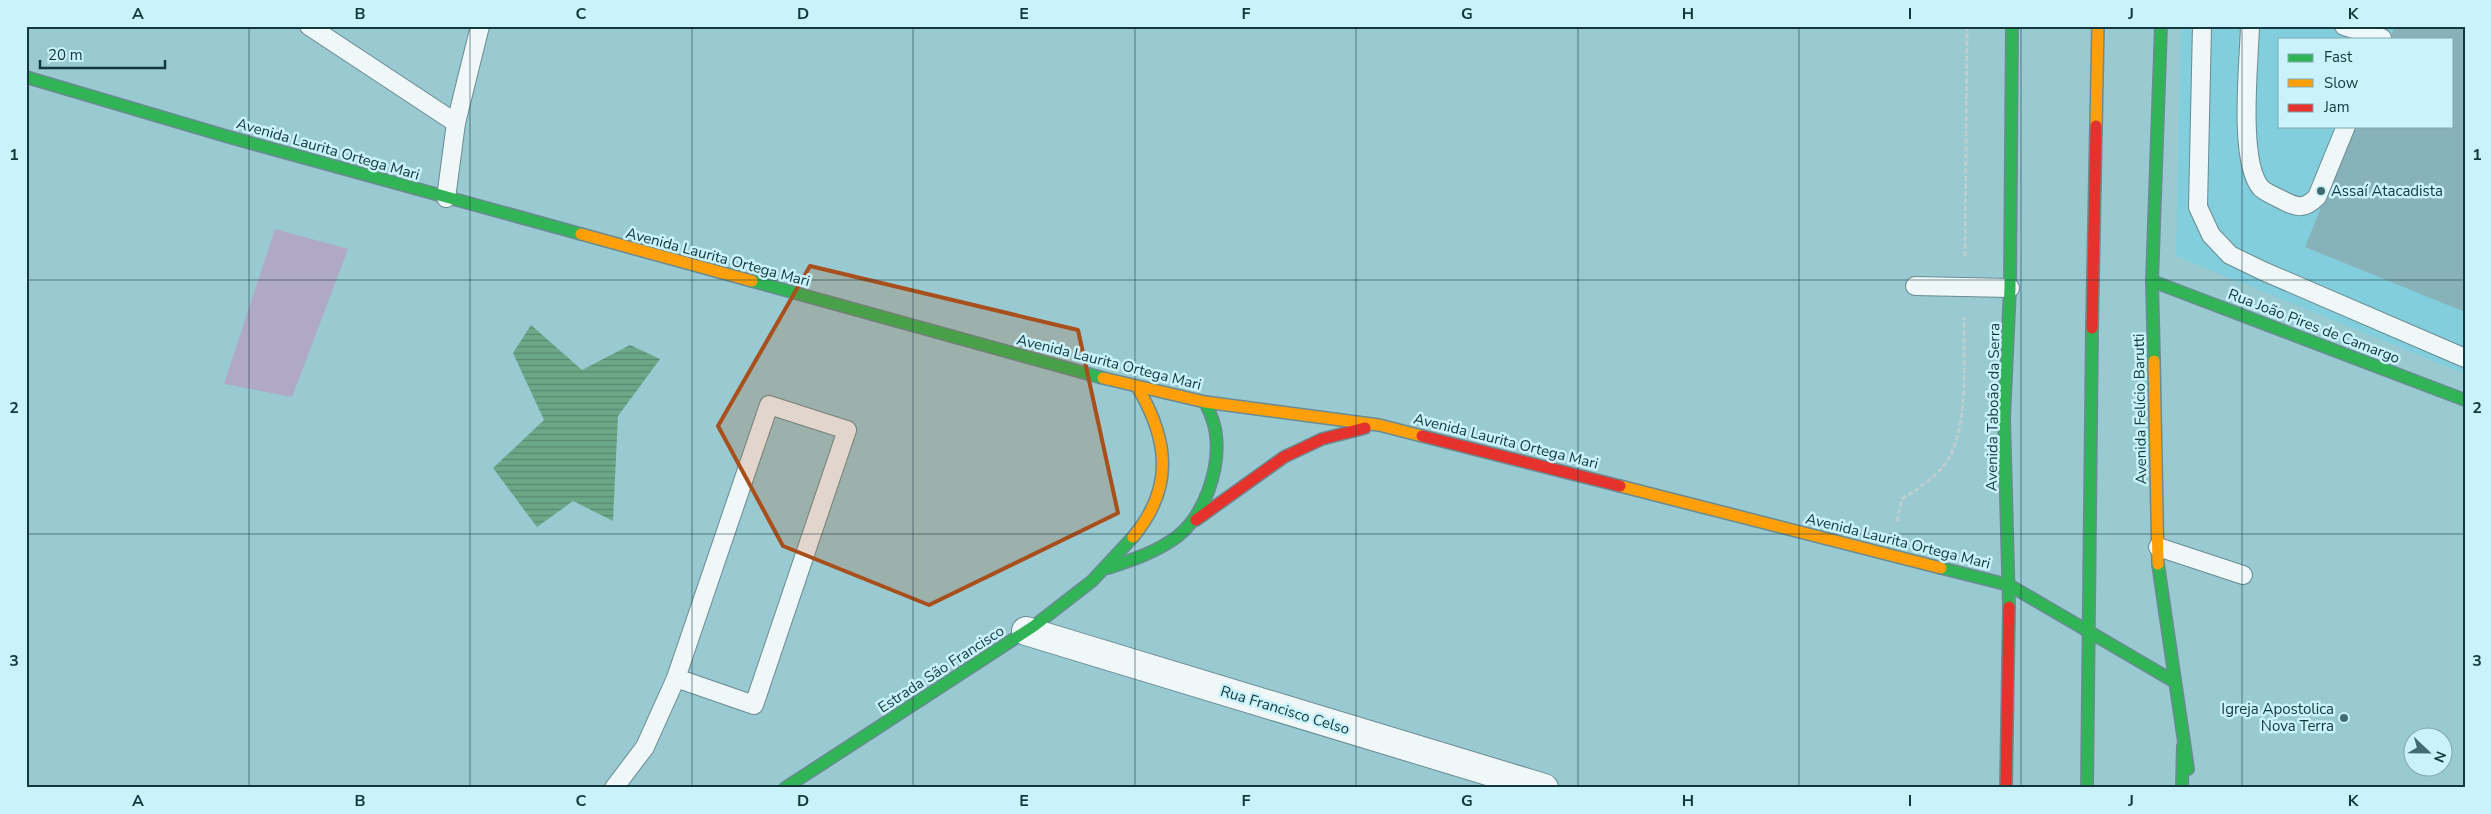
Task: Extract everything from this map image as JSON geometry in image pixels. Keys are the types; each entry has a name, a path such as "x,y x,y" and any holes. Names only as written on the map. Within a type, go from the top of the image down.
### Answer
{"main road":[{"name":"Avenida Taboão da Serra","path":"2006,788 2009,585 2004,418 2010,288 2012,26"},
{"path":"2086,788 2098,26"},
{"name":"Avenida Felício Barutti","path":"2162,26 2152,281 2158,565 2183,746 2191,788"},
{"name":"Avenida Laurita Ortega Mari","path":"26,76 229,137 446,198 1138,388 1204,402 1379,425 2009,585 2174,682"},
{"name":"Rua João Pires de Camargo","path":"2152,281 2465,400"},
{"name":"Estrada São Francisco","path":"785,788 1026,631 1108,568 1129,543 1157,501 1163,476 1164,456 1161,433 1151,410 1138,388"},
{"name":"Estrada São Francisco","path":"1108,568 1144,556 1171,541 1193,522 1210,486 1218,443 1215,422 1204,402"},
{"path":"1193,522 1258,473 1288,454 1317,440 1379,425"},
{"path":"2182,788 2183,746"}],"street":[{"name":"Rua Francisco Celso","path":"1026,631 1544,788"}],"lane":[{"path":"309,26 456,123"},
{"path":"446,198 456,123 480,26"},
{"path":"2202,26 2198,207 2211,235 2230,255 2465,358"},
{"path":"2250,26 2247,150 2253,175 2261,189 2297,207 2308,206 2317,197 2345,128"},
{"path":"2344,26 2382,38 2387,26"},
{"path":"1915,286 2010,288"},
{"path":"614,788 645,747 676,678 769,405 846,430 754,705 676,678"},
{"path":"2158,547 2243,575"}],"highlighted area":[{"path":"810,266 1078,330 1118,513 929,605 783,546 718,426"}],"shaded area":[{"name":"Assaí Atacadista","path":"2181,26 2465,26 2465,374 2176,256"},
{"path":"275,229 348,249 292,397 224,384"},
{"path":"531,325 582,370 630,345 660,359 618,416 613,521 573,501 537,527 493,468 544,420 513,353"}],"building":[{"path":"2395,26 2465,26 2465,312 2305,247 2353,128 2454,128 2454,38 2390,38"}],"traffic: fast":[{"path":"2009,607 2004,418 2010,288 2012,26"},
{"path":"2154,361 2152,281 2161,26"},
{"path":"26,77 229,137 581,234"},
{"path":"752,281 1103,378"},
{"path":"2152,281 2465,400"},
{"path":"2087,788 2092,328"},
{"path":"1108,568 1162,547 1188,527 1196,516 1209,490 1216,462 1215,431 1205,402"},
{"path":"785,788 1034,626 1092,581 1133,537"},
{"path":"2158,564 2188,769"},
{"path":"1941,568 2009,585 2175,682"},
{"path":"2182,788 2183,746"}],"traffic: slow":[{"path":"2096,126 2098,26"},
{"path":"581,234 752,281"},
{"path":"2154,361 2158,564"},
{"path":"1103,378 1205,402 1379,425 1422,436"},
{"path":"1133,537 1146,519 1155,501 1161,482 1162,464 1161,446 1156,427 1138,388"},
{"path":"1620,486 1941,568"}],"traffic: jam":[{"path":"2092,328 2096,126"},
{"path":"1196,520 1284,457 1322,439 1365,428"},
{"path":"1422,436 1620,486"},
{"path":"2006,788 2009,607"}],"place":[{"name":"Assaí Atacadista","path":"2321,191"},
{"name":"Igreja Apostolica Nova Terra","path":"2344,718"}]}
